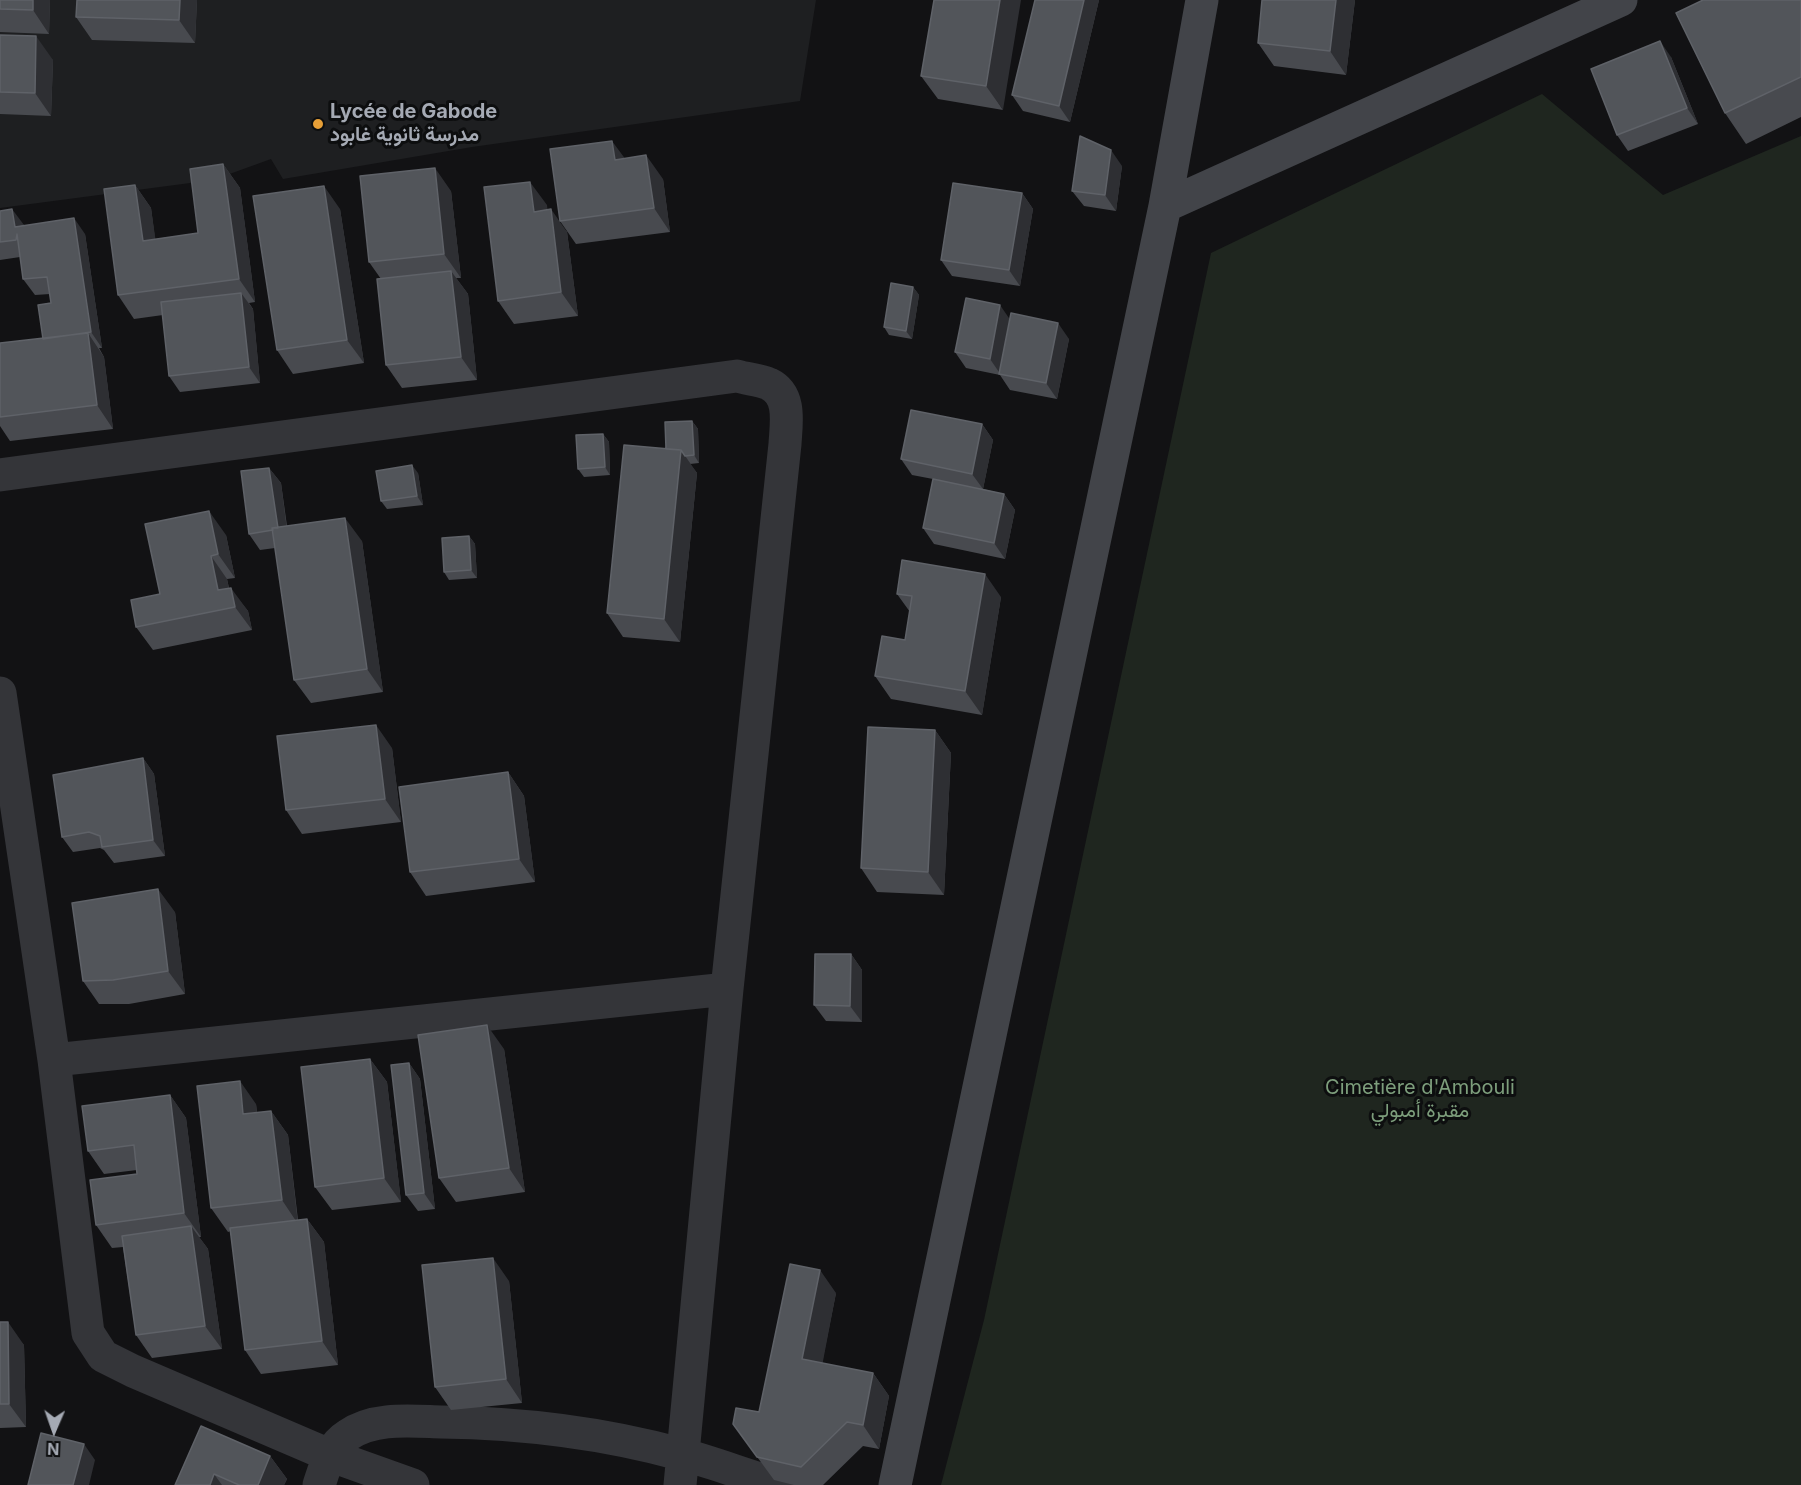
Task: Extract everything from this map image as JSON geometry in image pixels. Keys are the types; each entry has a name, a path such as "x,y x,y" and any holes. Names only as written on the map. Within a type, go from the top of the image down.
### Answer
{"street":[{"path":"895,1485 1165,206 1202,0"},
{"path":"1165,206 1621,0"},
{"path":"0,475 736,376 770,384 782,395 787,411 785,444 727,988 681,1470"},
{"path":"0,693 3,735 54,1060 88,1332 103,1356 324,1470 413,1485"},
{"path":"54,1060 727,988"},
{"path":"324,1470 347,1435 374,1423 408,1421 488,1423 534,1427 631,1442 681,1470 744,1475 781,1485"}],"shaded area":[{"name":"Lycée de Gabode مدرسة ثانوية غابود","path":"0,0 816,0 800,101 472,147 283,179 271,159 213,180 0,208"}],"green space":[{"name":"Cimetière d'Ambouli مقبرة أمبولي","path":"1542,94 1663,195 1801,136 1801,1485 941,1485 984,1320 1211,253"}],"building":[{"path":"0,0 33,0 33,10 0,9"},
{"path":"77,0 180,0 179,20 76,17"},
{"path":"934,0 1000,0 986,86 921,76"},
{"path":"1035,0 1084,0 1059,106 1012,95"},
{"path":"1262,0 1336,0 1330,51 1258,43"},
{"path":"1703,0 1801,0 1801,77 1725,113 1676,13"},
{"path":"0,35 36,36 35,93 0,92"},
{"path":"1660,41 1687,108 1617,135 1591,69"},
{"path":"1080,136 1111,150 1105,195 1072,191"},
{"path":"612,141 615,160 646,155 654,208 560,221 550,149"},
{"path":"223,164 239,279 118,295 104,189 135,185 143,241 198,233 190,169"},
{"path":"435,168 444,254 369,262 360,176"},
{"path":"530,182 534,212 551,209 561,292 498,301 484,187"},
{"path":"953,183 1022,193 1009,270 941,260"},
{"path":"324,186 347,340 277,350 253,196"},
{"path":"12,209 15,227 74,218 91,332 43,339 38,305 51,303 47,277 23,279 17,234 16,240 0,242 0,211"},
{"path":"451,271 461,357 386,365 377,279"},
{"path":"891,283 913,287 906,331 884,327"},
{"path":"241,293 249,367 169,376 161,302"},
{"path":"966,298 1000,305 990,359 955,352"},
{"path":"1011,313 1058,323 1046,383 999,374"},
{"path":"88,333 97,405 0,417 0,343"},
{"path":"911,410 982,424 972,474 901,459"},
{"path":"692,421 694,455 685,456 681,450 666,449 665,422"},
{"path":"603,434 605,467 578,469 576,435"},
{"path":"624,445 681,450 664,619 607,613"},
{"path":"412,465 417,496 381,501 376,471"},
{"path":"269,468 278,528 249,534 241,471"},
{"path":"933,479 1004,494 994,543 923,528"},
{"path":"209,511 218,554 211,556 218,590 231,588 235,607 136,627 131,600 160,594 145,524"},
{"path":"345,518 367,669 294,680 272,528"},
{"path":"469,536 471,570 444,572 442,538"},
{"path":"902,560 985,574 965,691 875,676 882,636 905,640 912,596 897,594"},
{"path":"376,725 385,799 286,810 277,736"},
{"path":"868,727 935,730 928,872 861,868"},
{"path":"143,758 153,840 102,847 100,836 89,832 62,837 53,775"},
{"path":"508,772 519,859 410,872 399,787"},
{"path":"158,889 168,971 113,980 83,981 72,903"},
{"path":"815,954 851,954 850,1006 814,1005"},
{"path":"487,1025 509,1168 439,1178 418,1035"},
{"path":"370,1059 384,1178 315,1187 301,1067"},
{"path":"409,1063 424,1193 406,1195 391,1065"},
{"path":"240,1081 243,1114 271,1111 282,1200 211,1208 197,1086"},
{"path":"170,1095 184,1213 96,1225 90,1180 137,1174 134,1145 88,1151 82,1106"},
{"path":"307,1219 322,1341 245,1350 230,1228"},
{"path":"191,1226 205,1326 136,1335 122,1236"},
{"path":"493,1258 506,1379 435,1387 422,1265"},
{"path":"790,1264 820,1270 802,1359 873,1373 863,1425 847,1422 801,1467 757,1457 733,1424 736,1408 759,1412"},
{"path":"0,1322 8,1322 9,1404 0,1404"},
{"path":"201,1426 270,1456 258,1485 239,1485 214,1474 210,1485 175,1485"},
{"path":"41,1433 84,1444 73,1485 28,1485"}],"place":[{"name":"Lycée de Gabode مدرسة ثانوية غابود","path":"318,124"}]}
